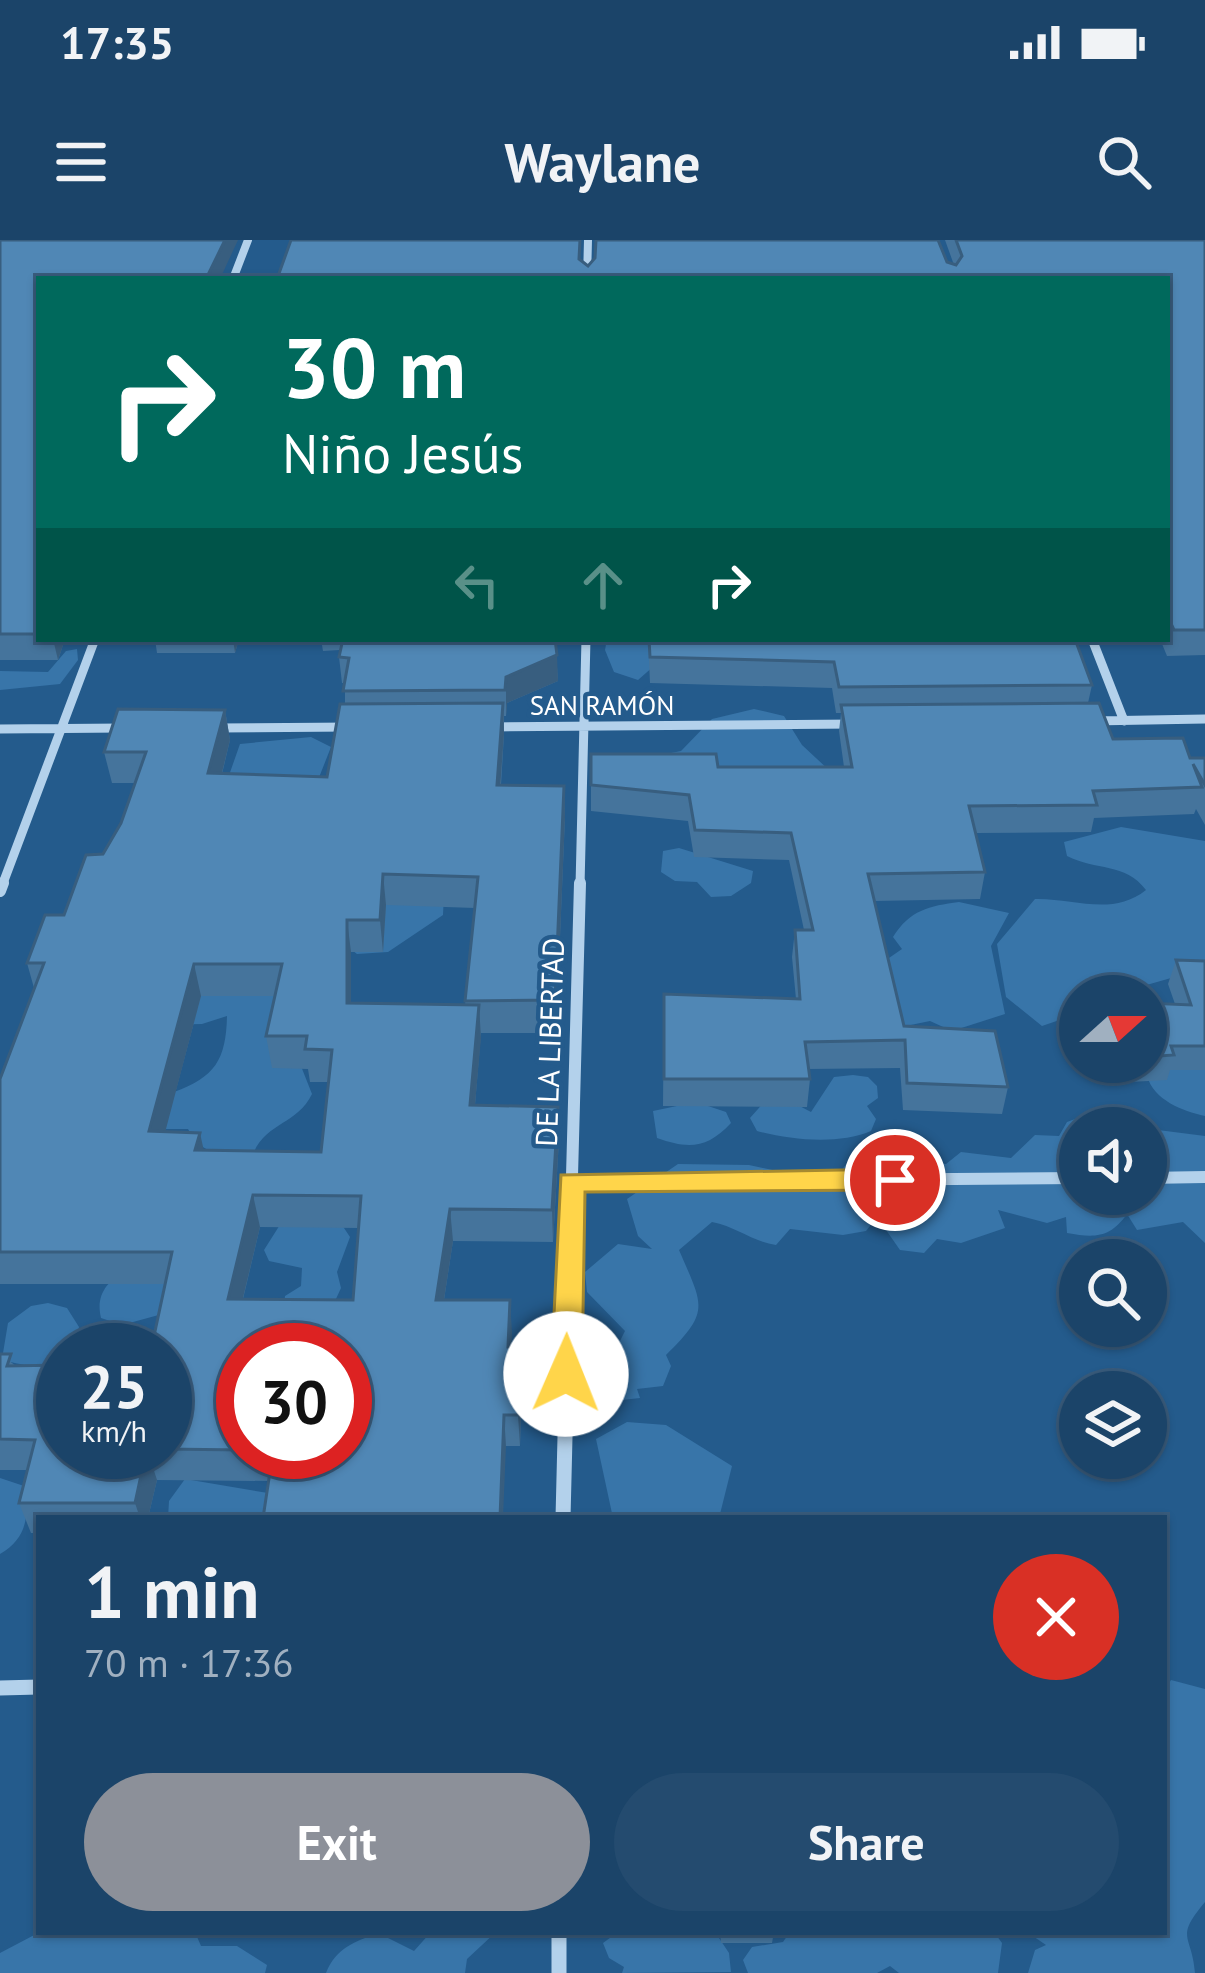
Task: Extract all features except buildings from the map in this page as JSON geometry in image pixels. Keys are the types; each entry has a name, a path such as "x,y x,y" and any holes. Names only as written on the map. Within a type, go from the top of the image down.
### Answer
{"street":[{"path":"234,276 248,240"},
{"path":"587,276 588,240"},
{"path":"0,891 94,642"},
{"name":"DE LA LIBERTAD","path":"562,1515 586,642"},
{"path":"1093,642 1124,721"},
{"path":"1078,722 1205,719"},
{"name":"SAN RAMÓN","path":"467,727 867,724"},
{"path":"204,728 371,727"},
{"path":"0,729 133,728"},
{"path":"1167,1178 1205,1177"},
{"path":"571,1182 1059,1178"},
{"path":"0,1688 36,1687"},
{"path":"559,1935 559,1973"}],"shaded area":[{"path":"606,642 663,642 663,658 638,680 614,672"},
{"path":"77,649 78,660 60,684 0,690 0,671 48,672 66,651"},
{"path":"754,709 784,716 802,745 831,772 827,781 641,759 681,751 712,719"},
{"path":"311,737 331,747 318,780 227,781 240,744"},
{"path":"1121,827 1205,841 1205,977 1059,975 1059,1020 1042,1026 1006,997 997,944 1035,899 1120,903 1146,890 1129,875 1067,856 1064,842"},
{"path":"679,848 753,871 751,883 731,896 711,897 697,882 675,881 661,872 663,851"},
{"path":"444,893 443,915 388,952 357,954 344,944 342,907"},
{"path":"959,902 1009,913 991,946 1005,1014 952,1031 930,1021 891,1029 873,969 902,949 893,937 913,915"},
{"path":"289,971 297,1056 312,1094 306,1104 266,1135 253,1154 215,1152 200,1145 188,1129 158,1129 174,1092 216,1065 227,1016 202,1024 155,1025 130,980"},
{"path":"1205,1060 1205,1116 1162,1098 1150,1083 1167,1083 1167,1070"},
{"path":"834,1077 868,1077 877,1086 878,1098 867,1106 876,1119 871,1131 829,1140 799,1139 757,1131 750,1118 765,1101 788,1100 811,1112"},
{"path":"696,1102 726,1112 731,1123 714,1138 697,1144 657,1138 653,1111"},
{"path":"1167,1131 1205,1136 1205,1243 1183,1222 1137,1230 1128,1215 1167,1215"},
{"path":"1035,1135 1059,1136 1059,1215 1126,1215 1121,1222 1108,1232 1086,1236 1067,1233 1066,1217 1047,1223 998,1210 1005,1228 961,1243 937,1239 924,1253 900,1250 877,1217 866,1231 843,1235 790,1229 776,1245 712,1222 679,1250 698,1307 690,1328 666,1355 671,1366 663,1386 637,1389 640,1398 613,1401 590,1375 589,1354 616,1349 625,1331 587,1292 585,1272 618,1244 652,1249 638,1236 627,1199 678,1164 749,1165 820,1180 840,1172 851,1158 874,1155 946,1164 961,1152 1011,1158"},
{"path":"283,1220 340,1222 350,1237 337,1272 341,1288 335,1301 299,1323 280,1323 285,1296 301,1286 302,1268 269,1261 264,1250"},
{"path":"128,1267 175,1286 166,1313 129,1323 101,1318 100,1301 115,1277"},
{"path":"48,1303 67,1308 76,1323 36,1323 36,1365 2,1359 8,1323 31,1306"},
{"path":"545,1326 567,1331 583,1350 578,1378 537,1391 513,1384 510,1346 530,1329"},
{"path":"627,1422 666,1425 732,1466 720,1515 612,1515 596,1439"},
{"path":"0,1478 24,1486 27,1506 21,1533 0,1554"},
{"path":"185,1479 268,1493 264,1515 168,1515 169,1501"},
{"path":"1171,1680 1205,1689 1205,1902 1187,1930 1195,1973 1028,1973 1035,1950 1046,1945 1031,1935 1167,1935 1167,1686"},
{"path":"36,1934 196,1935 201,1946 237,1946 267,1965 265,1973 0,1973 0,1953"},
{"path":"372,1935 414,1951 428,1935 493,1935 467,1959 465,1973 326,1973 341,1952"},
{"path":"614,1935 717,1935 729,1953 731,1972 622,1973 624,1967 609,1958 603,1943"},
{"path":"788,1935 996,1935 1002,1943 998,1973 899,1973 890,1966 877,1973 748,1973 743,1960 752,1947 783,1942"}],"route":[{"path":"566,1374 571,1182 895,1180"}]}
